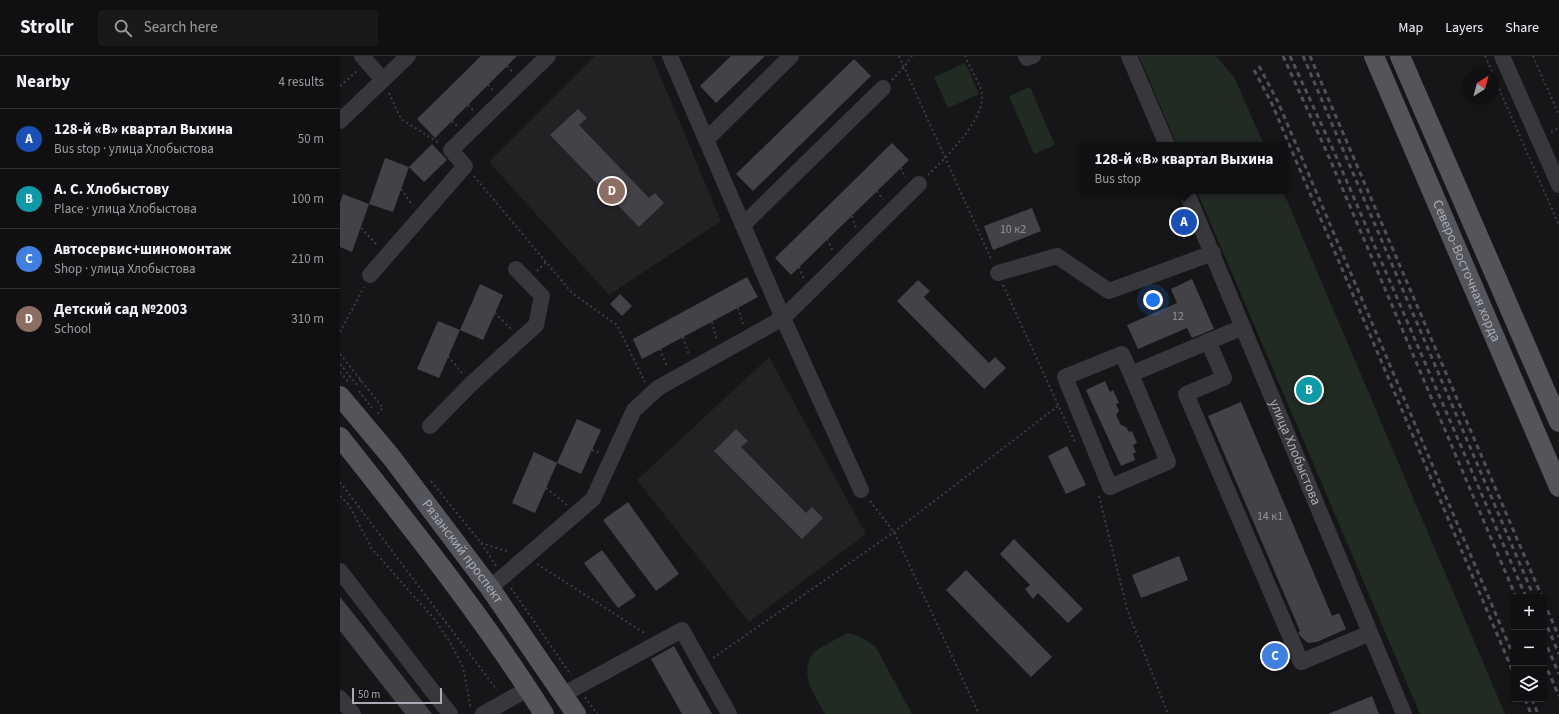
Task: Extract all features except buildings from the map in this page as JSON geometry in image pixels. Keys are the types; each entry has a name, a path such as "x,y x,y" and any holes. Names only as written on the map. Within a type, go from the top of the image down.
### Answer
{"main road":[{"name":"Северо-Восточная хорда","path":"1374,56 1559,487"},
{"name":"Северо-Восточная хорда","path":"1400,56 1559,422"},
{"name":"Рязанский проспект","path":"349,389 392,458 490,588 564,694 576,714"},
{"name":"Рязанский проспект","path":"340,437 469,604 544,714"}],"street":[{"path":"362,56 388,84"},
{"path":"340,121 388,84 408,56"},
{"path":"370,275 465,166 451,150 548,56"},
{"path":"670,56 783,318 861,490"},
{"path":"706,140 791,56"},
{"path":"1026,56 1027,58 1033,56"},
{"path":"1129,56 1166,142"},
{"path":"1502,56 1559,185"},
{"path":"743,225 883,88"},
{"path":"490,588 593,499 634,410 658,388 783,318 919,184"},
{"name":"улица Хлобыстова","path":"1187,194 1404,714"},
{"path":"998,274 1057,256 1109,291 1213,253"},
{"path":"430,426 471,384 536,324 542,296 516,269"},
{"path":"1131,374 1243,327"},
{"path":"1208,341 1224,378 1186,394 1301,662 1370,633"},
{"path":"1122,354 1131,374 1168,462 1110,487 1064,377 1122,354"},
{"path":"340,571 450,714"},
{"path":"564,694 682,630 729,714"},
{"path":"482,714 528,689"},
{"path":"340,698 353,714"}],"path":[{"path":"899,56 1078,449"},
{"path":"883,88 904,67 912,56"},
{"path":"919,184 945,158 963,137 979,113 982,93 965,56"},
{"path":"1485,56 1490,68"},
{"path":"1533,56 1559,115"},
{"path":"388,84 388,92 401,119 451,150"},
{"path":"1499,89 1559,225"},
{"path":"465,166 572,293 617,325 651,394"},
{"path":"401,189 421,216"},
{"path":"361,228 387,256"},
{"path":"340,332 370,275"},
{"path":"738,308 747,338"},
{"path":"495,313 521,338"},
{"path":"712,322 721,352"},
{"path":"683,337 693,368"},
{"path":"660,349 672,380"},
{"path":"340,354 361,380 356,384 340,364"},
{"path":"448,356 471,384"},
{"path":"340,372 349,389 372,407"},
{"path":"702,665 894,532 1058,406"},
{"path":"340,482 506,701"},
{"path":"546,488 577,513"},
{"path":"861,490 894,532 979,714"},
{"path":"1098,492 1127,609 1168,714"},
{"path":"340,496 349,505 372,549 436,621 451,644 463,667 468,686 470,706 473,714"},
{"path":"481,543 526,558 659,642"}],"shaded area":[{"path":"595,56 652,56 721,221 609,295 489,162"},
{"path":"1139,56 1216,56 1234,77 1263,142 1176,142"},
{"path":"965,63 979,94 948,108 934,77"},
{"path":"1030,87 1055,145 1034,154 1009,96"},
{"path":"1198,194 1284,194 1505,714 1420,714"},
{"path":"769,357 866,534 749,622 637,480"},
{"path":"848,633 859,636 875,646 912,714 825,714 810,685 807,669 809,661 813,654 819,649"}],"railway":[{"path":"1283,56 1329,157 1515,594"},
{"path":"1290,56 1335,154 1525,594"},
{"path":"1303,56 1533,594"},
{"path":"1310,56 1541,594"},
{"path":"1259,66 1278,102 1511,650"},
{"path":"1254,70 1272,104 1511,667"},
{"path":"1547,609 1559,637"},
{"path":"1547,626 1559,654"},
{"path":"1547,646 1559,674"},
{"path":"1546,666 1559,696"},
{"path":"1526,702 1531,714"},
{"path":"1533,702 1538,714"}],"place":[{"name":"Детский сад №2003","path":"612,191"},
{"name":"128-й «В» квартал Выхина","path":"1184,222"},
{"name":"А. С. Хлобыстову","path":"1309,390"},
{"name":"Автосервис+шиномонтаж","path":"1275,656"}]}
